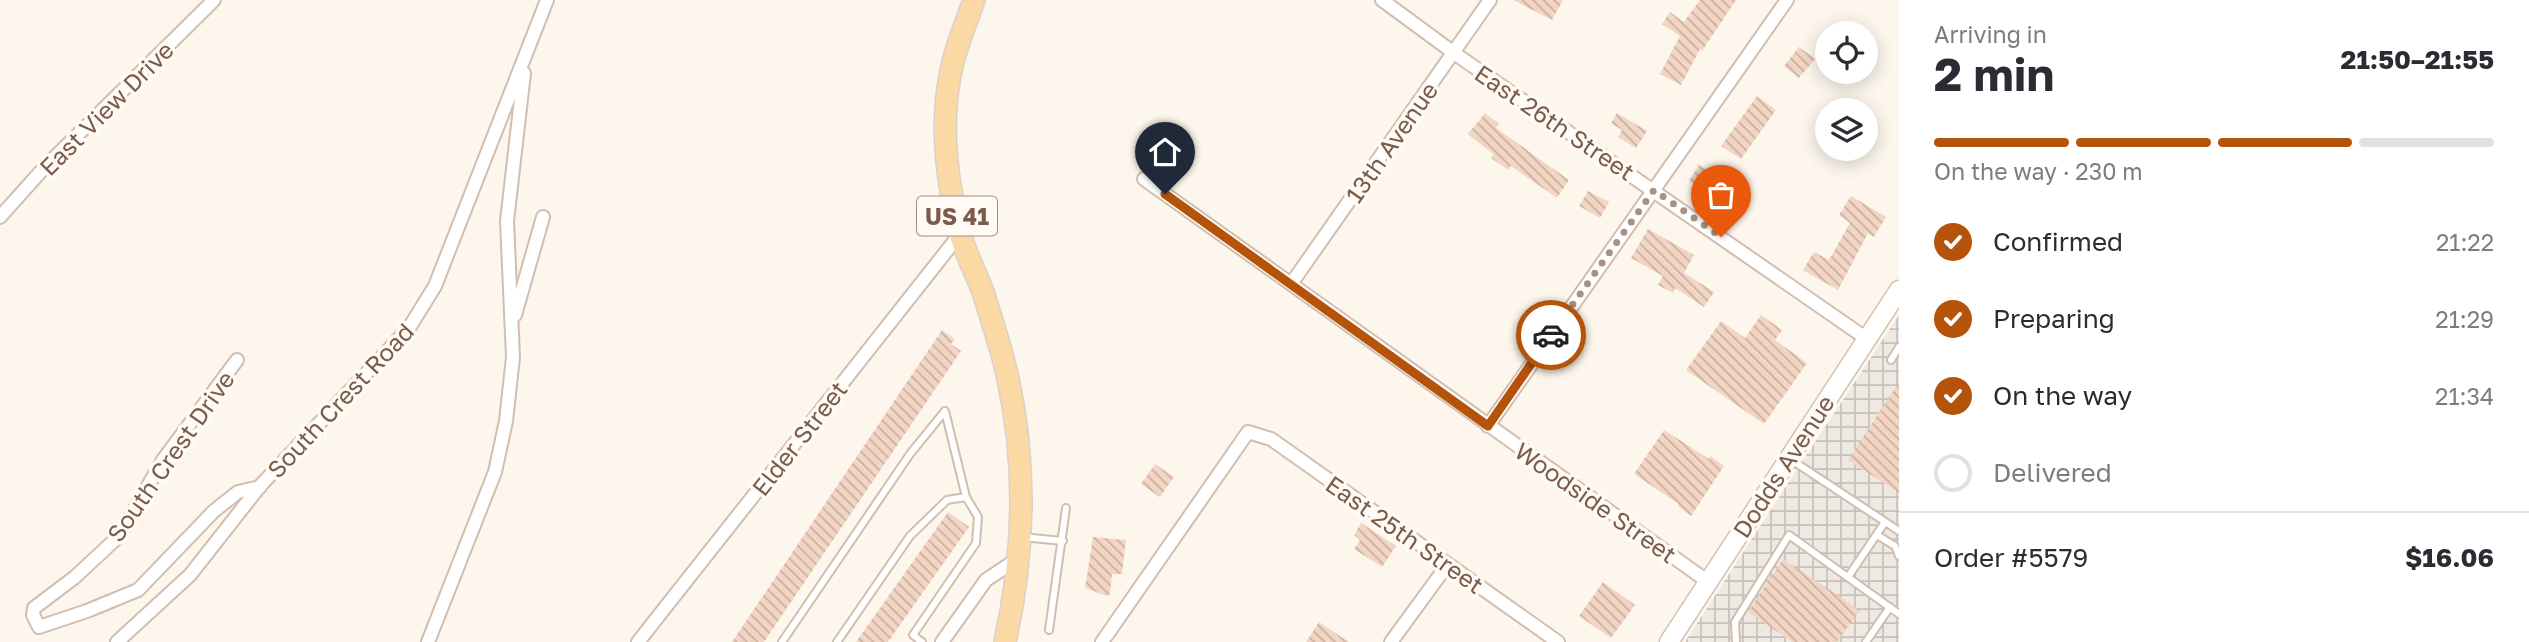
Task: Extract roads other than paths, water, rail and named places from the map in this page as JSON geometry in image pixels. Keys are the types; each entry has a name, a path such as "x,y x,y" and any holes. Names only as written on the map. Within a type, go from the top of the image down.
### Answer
{"main road":[{"name":"US 41","path":"974,0 950,73 944,120 948,169 960,234 982,292 1008,380 1019,463 1022,500 1019,558 1005,642"}],"street":[{"name":"East View Drive","path":"0,217 43,169 214,0"},
{"name":"South Crest Road","path":"117,642 190,575 260,486 409,328 435,286 547,0"},
{"name":"East 26th Street","path":"1382,0 1867,340"},
{"name":"13th Avenue","path":"1291,284 1490,0"},
{"path":"1488,426 1787,0"},
{"path":"428,642 495,472 506,421 512,370 512,325 506,221 526,57"},
{"name":"Woodside Street","path":"1143,179 1707,581"},
{"path":"512,325 543,217"},
{"name":"Elder Street","path":"638,642 960,234"},
{"name":"Dodds Avenue","path":"1669,642 1899,290"},
{"name":"South Crest Drive","path":"237,360 163,460 119,536 75,577 34,608 33,615 39,627 138,590 214,512 238,492 260,486"},
{"name":"East 25th Street","path":"1102,642 1248,432 1271,439 1448,564 1540,637 1558,642"},
{"path":"943,642 986,580 1019,558"},
{"path":"1391,642 1448,564"}],"lane":[{"path":"1891,360 1899,347"},
{"path":"782,642 910,454 945,411 966,497 978,517 976,543 908,642"},
{"path":"1788,458 1899,531"},
{"path":"837,642 910,536 947,500 966,497"},
{"path":"1049,630 1066,508"},
{"path":"1848,577 1885,522"},
{"path":"1736,642 1734,622 1789,535 1899,614"},
{"path":"1877,535 1897,546 1899,556"},
{"path":"1020,536 1063,541"},
{"path":"1866,642 1890,607"},
{"path":"913,635 922,642"}]}
